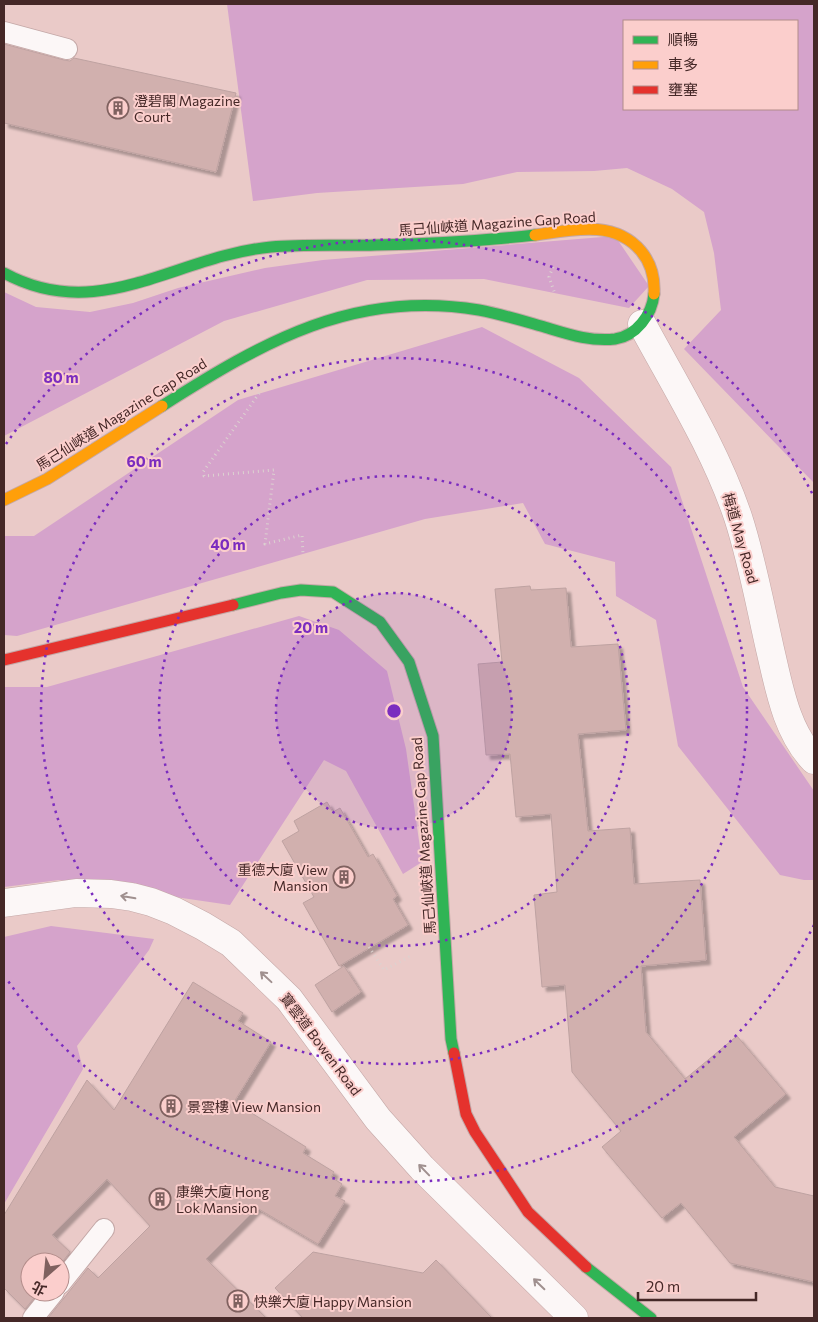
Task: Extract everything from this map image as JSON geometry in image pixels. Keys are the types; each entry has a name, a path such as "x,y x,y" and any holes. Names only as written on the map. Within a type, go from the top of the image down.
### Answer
{"main road":[{"name":"馬己仙峽道 Magazine Gap Road","path":"4,273 32,286 56,292 100,292 123,289 147,282 194,264 240,251 297,247 432,244 568,231 603,230 618,233 630,240 640,250 648,262 653,275 655,291 652,306 642,324 627,335 608,340 589,340 570,336 515,318 454,307 398,307 362,312 294,330 237,358 47,479 21,494 4,500"},
{"name":"馬己仙峽道 Magazine Gap Road","path":"4,660 281,593 301,590 333,592 380,622 409,662 434,736 451,1039 466,1114 475,1132 528,1212 580,1263 651,1318"}],"street":[{"name":"梅道 May Road","path":"642,324 724,480 738,518 749,557 788,717 800,741 814,760"},
{"name":"寶雲道 Bowen Road","path":"4,903 76,893 132,897 174,911 230,943 289,999 378,1119 422,1168 574,1318"}],"lane":[{"path":"4,32 68,49"},
{"path":"70,1272 104,1229"},
{"path":"33,1318 46,1302"}],"path":[{"path":"554,263 549,276 556,299"},
{"path":"266,384 203,472 204,476 274,470 265,544 302,535 303,559"},
{"path":"369,947 384,970 409,956"}],"shaded area":[{"path":"227,4 814,4 814,483 684,349 721,310 714,253 704,212 672,189 627,168 594,171 517,172 463,184 317,193 253,201"},
{"path":"615,236 649,286 629,308 484,279 367,280 224,321 4,436 4,292 36,307 90,312 133,303 178,288 265,268 323,260"},
{"path":"482,327 579,378 671,467 743,687 814,791 814,880 780,875 678,746 656,620 616,596 615,562 545,544 523,503 425,519 17,636 4,635 4,536 34,536 238,400"},
{"path":"299,616 339,630 387,671 406,749 422,862 403,874 346,771 324,760 230,905 59,880 4,887 4,687 47,687"},
{"path":"51,926 154,939 149,950 77,1046 83,1069 4,1204 4,937"}],"building":[{"name":"澄碧閣 Magazine Court","path":"4,44 64,60 70,61 74,58 236,93 216,172 4,123"},
{"path":"530,586 531,590 566,588 571,647 618,644 626,730 578,734 588,831 630,828 634,884 700,880 706,960 641,966 646,1032 685,1079 737,1036 786,1094 734,1137 775,1187 814,1196 814,1282 730,1263 681,1203 662,1218 602,1147 621,1131 572,1072 565,985 542,987 534,895 557,892 551,814 516,817 510,754 486,755 478,664 502,662 495,589"},
{"name":"重德大廈 View Mansion","path":"327,802 333,812 340,808 368,857 373,854 397,896 393,899 408,925 339,966 303,903 314,897 282,841 299,831 294,821"},
{"path":"344,966 361,992 332,1012 315,985"},
{"path":"193,982 243,1013 238,1021 271,1042 234,1102 306,1147 303,1153 334,1172 331,1177 342,1184 335,1196 345,1201 318,1244 257,1208 206,1259 266,1318 48,1318 61,1302 70,1302 70,1290 88,1268 98,1278 150,1226 107,1179 52,1235 70,1252 20,1252 20,1302 31,1302 25,1309 4,1288 4,1215 87,1080 114,1110"},
{"path":"313,1252 423,1273 436,1260 492,1318 303,1318 275,1288"}],"traffic: fast":[{"path":"4,273 39,287 73,292 105,290 138,283 236,253 271,247 436,243 535,235"},
{"path":"162,406 237,361 274,342 312,326 350,314 391,307 434,305 479,310 568,334 605,340 623,337 636,329 646,317 653,302 654,294"},
{"path":"233,605 301,590 333,592 380,622 409,662 433,736 451,1039 454,1053"},
{"path":"586,1267 651,1318"}],"traffic: slow":[{"path":"535,235 577,229 591,229 618,234 630,241 641,251 652,271 654,294"},
{"path":"4,500 47,479 162,406"}],"traffic: jam":[{"path":"4,660 233,605"},
{"path":"454,1053 466,1114 475,1132 528,1212 586,1267"}],"place":[{"name":"澄碧閣 Magazine Court","path":"118,108"},
{"name":"重德大廈 View Mansion","path":"344,877"},
{"name":"景雲樓 View Mansion","path":"171,1106"},
{"name":"康樂大廈 Hong Lok Mansion","path":"160,1199"},
{"name":"快樂大廈 Happy Mansion","path":"238,1301"}]}
